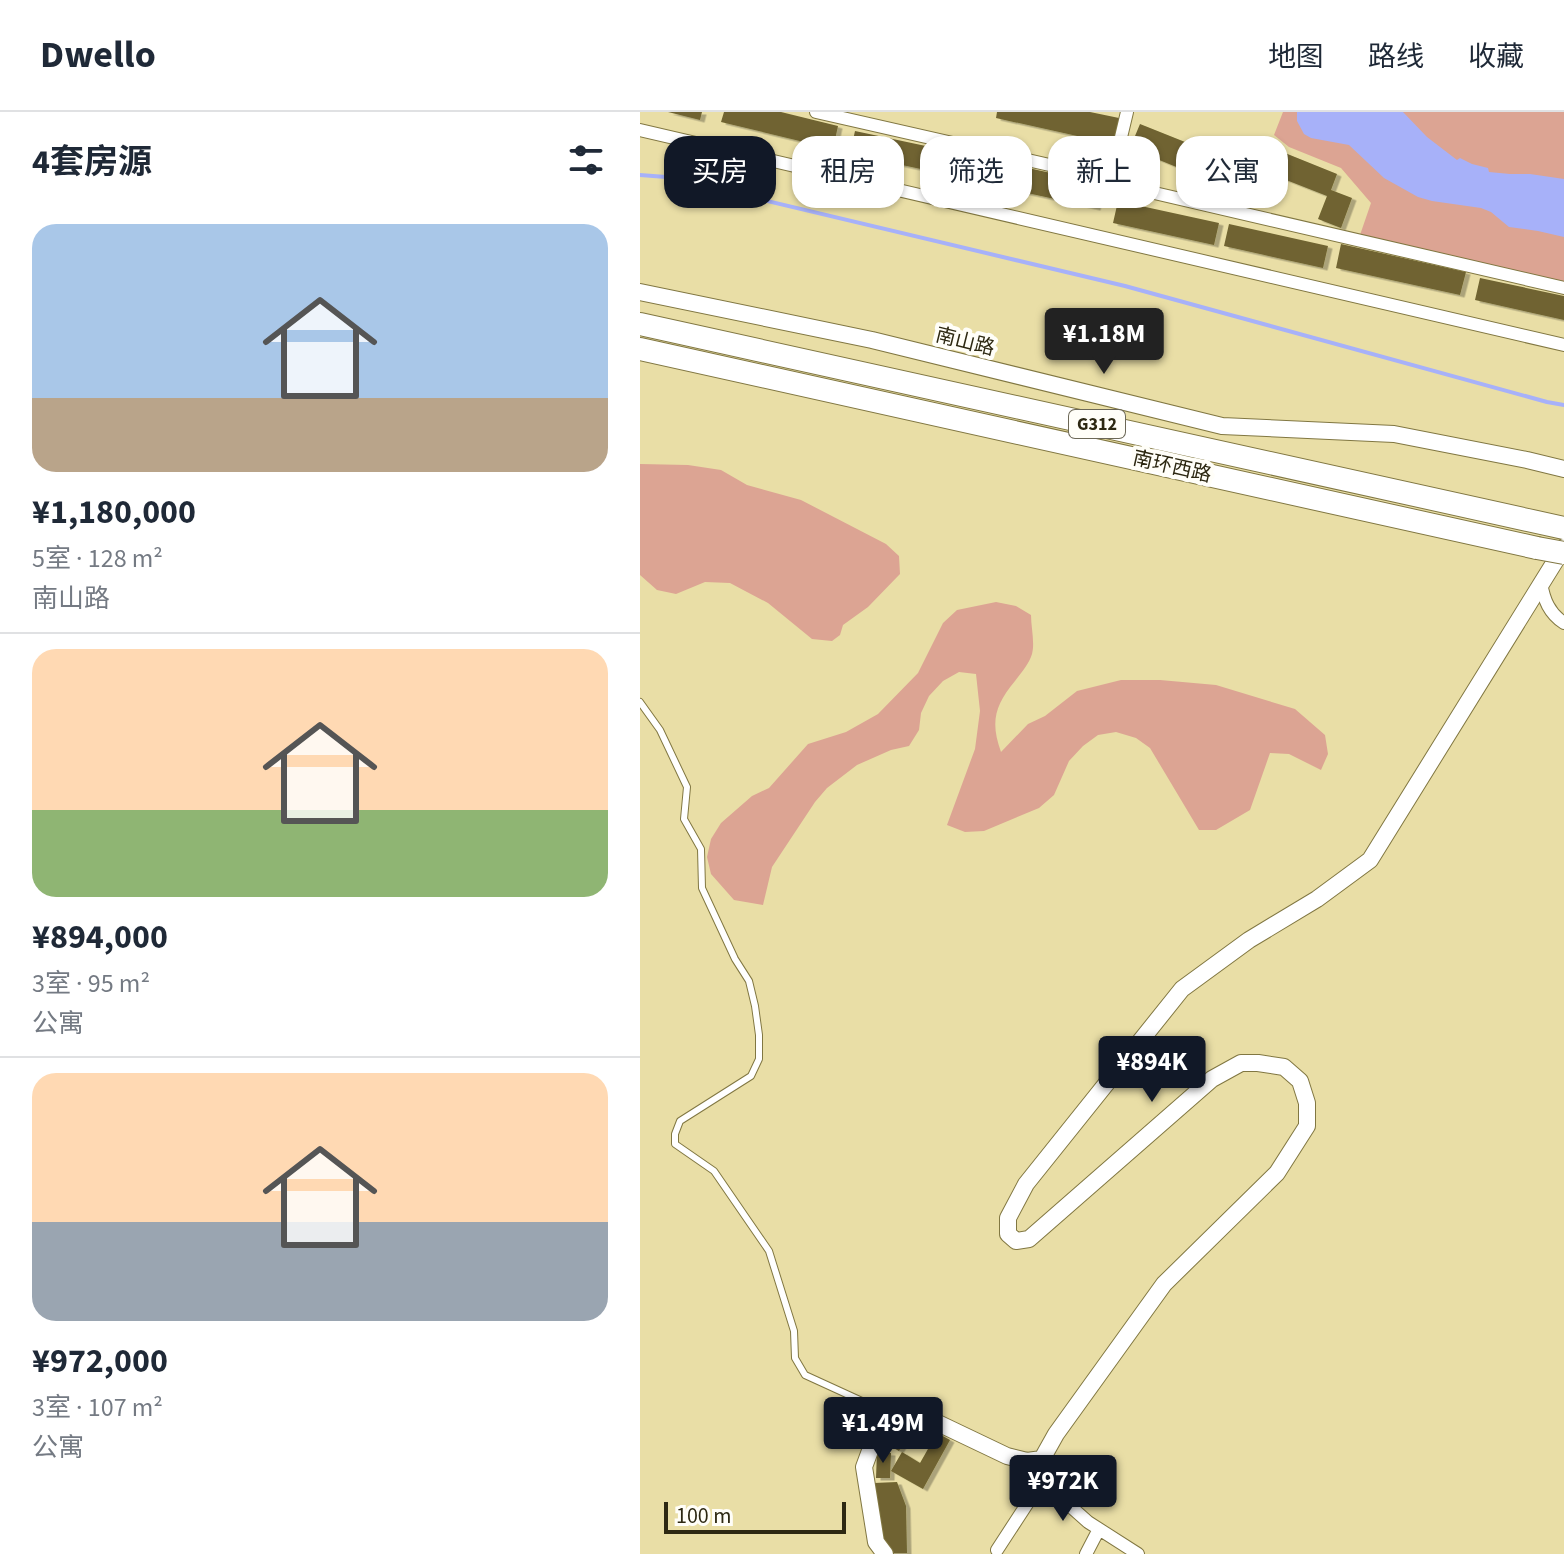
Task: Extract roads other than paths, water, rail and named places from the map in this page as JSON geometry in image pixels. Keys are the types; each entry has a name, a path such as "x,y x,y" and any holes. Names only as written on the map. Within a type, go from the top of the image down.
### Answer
{"highway":[{"name":"南环西路","path":"640,324 1558,526"},
{"name":"南环西路","path":"640,349 1564,553"}],"street":[{"path":"816,112 1048,165"},
{"path":"1119,136 1124,113"},
{"path":"640,130 1564,345"},
{"path":"1160,194 1564,288"},
{"name":"南山路","path":"640,292 872,340 1222,426 1394,434 1564,469"},
{"path":"997,1550 1042,1481 1042,1459 1056,1434 1164,1284 1277,1173 1307,1126 1307,1103 1300,1081 1284,1067 1258,1063 1241,1063 1212,1079 1044,1227 1029,1239 1016,1241 1008,1234 1008,1218 1026,1184 1182,989 1249,940 1317,899 1370,860 1564,547"},
{"path":"1541,582 1543,597 1550,611 1564,623"},
{"path":"885,1554 876,1542 864,1467 878,1429 895,1420 919,1414 1007,1456 1027,1461 1042,1459"},
{"path":"1042,1481 1088,1522 1138,1554"},
{"path":"1086,1554 1099,1529"}],"lane":[{"path":"640,702 660,730 687,787 684,819 701,849 702,888 735,959 749,981 759,1035 759,1059 751,1076 680,1121 675,1144 714,1171 769,1251 794,1331 795,1358 805,1375 895,1420"}],"water":[{"path":"1297,112 1403,112 1427,137 1457,160 1460,158 1488,168 1489,172 1564,179 1564,237 1509,227 1481,208 1418,197 1384,178 1349,145 1304,134 1297,121"}],"waterway":[{"path":"640,175 666,177 1125,286 1564,405"}]}
